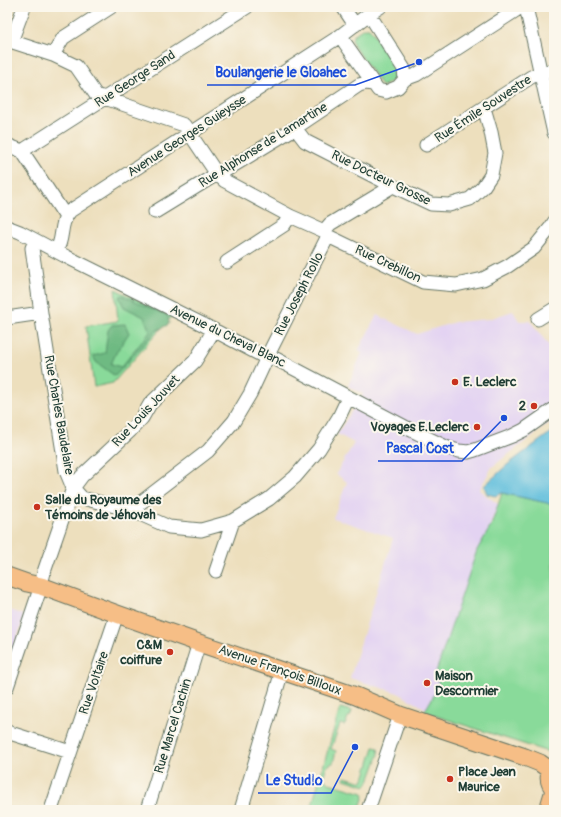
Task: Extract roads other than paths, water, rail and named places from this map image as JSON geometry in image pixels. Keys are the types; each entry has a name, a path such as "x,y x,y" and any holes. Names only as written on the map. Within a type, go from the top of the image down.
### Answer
{"main road":[{"name":"Avenue François Billoux","path":"7,576 41,586 199,643 356,696 400,715 525,757 552,769 549,774 549,781 554,789"},
{"path":"548,810 554,789"}],"street":[{"path":"24,7 9,41 53,55 76,66 96,95 106,97 184,125 217,174"},
{"path":"53,55 63,38 110,7"},
{"name":"Rue George Sand","path":"22,151 247,7"},
{"path":"343,7 355,25"},
{"name":"Avenue Georges Guieysse","path":"66,217 70,211 340,36 380,7"},
{"path":"340,36 373,84 378,90 386,92 398,87 405,79 416,75 521,7"},
{"path":"526,7 554,133"},
{"path":"369,14 404,69 405,79"},
{"name":"Rue Émile Souvestre","path":"426,145 531,78 540,73 554,70"},
{"name":"Rue Alphonse de Lamartine","path":"155,212 295,128 359,85 366,83 373,84"},
{"name":"Rue Docteur Grosse","path":"295,128 305,141 391,185 431,204 450,205 470,199 483,187 490,175 495,153 484,108"},
{"path":"7,146 22,151 66,217 62,228 60,246 56,251"},
{"name":"Rue Crebillon","path":"217,174 225,181 290,216 423,282 456,285 483,279 508,266 534,248 552,227 554,222"},
{"path":"326,234 330,224 391,185"},
{"path":"227,262 284,225 290,216"},
{"name":"Avenue du Cheval Blanc","path":"7,227 20,232 35,241 268,357 276,359 348,398 448,448 468,452 496,443 524,430 554,409"},
{"name":"Rue Joseph Rollo","path":"131,510 208,451 234,421 250,394 326,234"},
{"name":"Rue Charles Baudelaire","path":"7,687 73,488 66,471 41,313 32,248 35,241"},
{"path":"538,319 554,308"},
{"path":"7,318 41,313"},
{"name":"Rue Louis Jouvet","path":"73,488 82,476 142,418 150,404 195,360 214,330"},
{"path":"73,488 82,498 131,510 169,527 202,530 233,520 269,499 295,477 319,449 339,417 348,398"},
{"path":"216,571 233,520"},
{"name":"Rue Voltaire","path":"51,810 117,614"},
{"name":"Rue Marcel Cachin","path":"147,810 199,643"},
{"path":"241,810 282,671"},
{"path":"368,810 400,715"},
{"path":"7,732 70,752"}],"water":[{"path":"554,430 554,506 547,503 502,493 495,496 487,494 484,486 507,465"}],"place":[{"name":"Boulangerie le Gloahec","path":"419,62"},
{"name":"E. Leclerc","path":"455,382"},
{"name":"2","path":"534,406"},
{"name":"Pascal Cost","path":"504,418"},
{"name":"Voyages E.Leclerc","path":"477,427"},
{"name":"Salle du Royaume des Témoins de Jéhovah","path":"37,507"},
{"name":"C&M coiffure","path":"170,652"},
{"name":"Maison Descormier","path":"427,683"},
{"name":"Le Stud!o","path":"355,747"},
{"name":"Place Jean Maurice","path":"450,779"}]}
